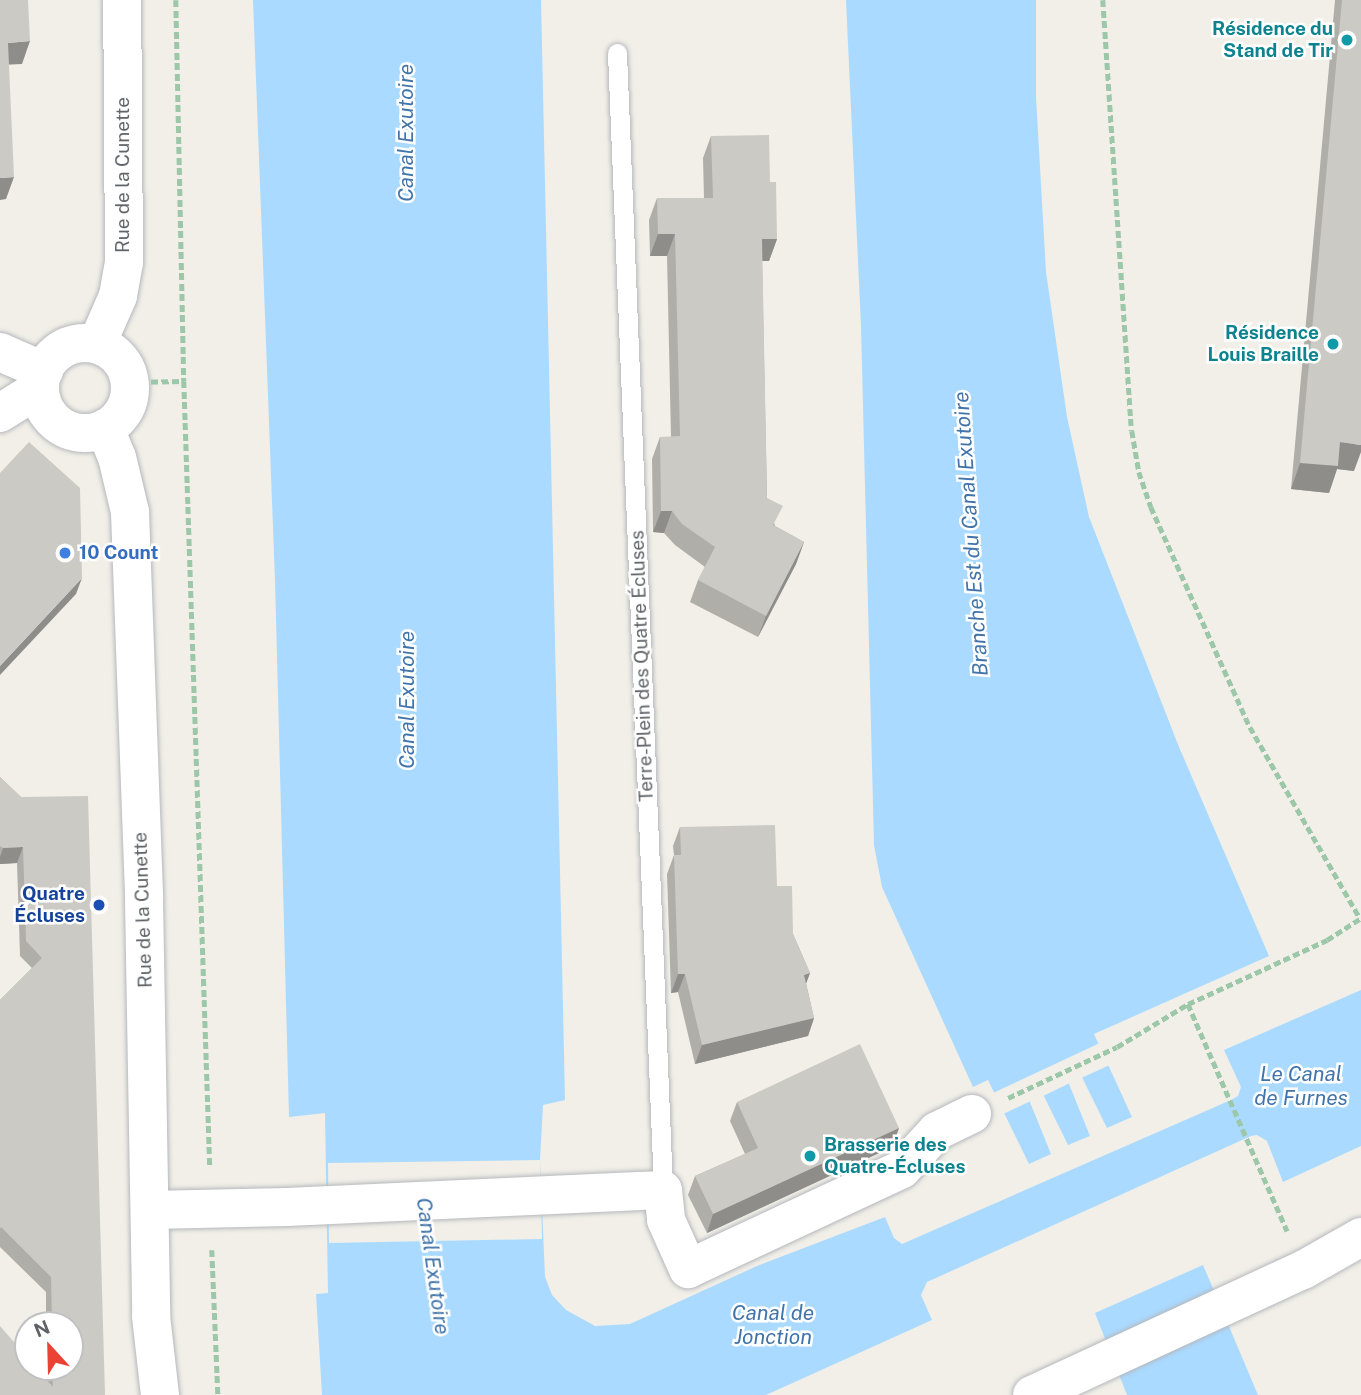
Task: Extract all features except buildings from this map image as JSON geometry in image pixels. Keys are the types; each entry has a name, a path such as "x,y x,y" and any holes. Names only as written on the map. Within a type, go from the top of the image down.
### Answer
{"main road":[{"name":"Rue de la Cunette","path":"97,344 118,296 124,263 122,0"},
{"path":"0,352 42,379 48,412 62,426 87,433 105,428 116,421 126,406 130,382 120,359 97,344 69,346 57,354 42,379 0,413"},
{"name":"Rue de la Cunette","path":"105,428 117,457 130,512 144,899 152,1336 160,1395"},
{"path":"150,1210 287,1207 663,1190 666,1220 688,1269 902,1169 937,1131 972,1114"},
{"path":"1032,1395 1303,1270 1361,1237"},
{"path":"1303,1270 1361,1251"}],"lane":[{"name":"Terre-Plein des Quatre Écluses","path":"617,53 663,1190"}],"path":[{"path":"176,0 184,381 218,1395"},
{"path":"972,1114 1117,1047 1188,1004 1327,940 1361,916 1250,727 1151,507 1139,472 1132,431 1102,0"},
{"path":"130,382 184,381"},
{"path":"1188,1004 1270,1189"}],"water":[{"path":"253,0 541,0 565,1100 543,1105 540,1160 545,1277 552,1295 566,1310 595,1326 630,1324 757,1266 885,1217 894,1238 902,1244 1231,1100 1238,1096 1241,1087 1224,1050 1361,990 1361,1146 1283,1182 1267,1141 1257,1135 1251,1136 927,1282 921,1295 932,1320 766,1395 322,1395 316,1294 328,1293 325,1113 289,1117 275,580"},
{"name":"Branche Est du Canal Exutoire","path":"846,0 1036,0 1036,97 1046,272 1067,417 1089,517 1179,747 1269,956 1094,1034 1132,1117 1107,1128 1073,1059 1061,1064 1090,1136 1068,1145 1035,1078 1023,1085 1051,1154 1029,1164 988,1080 973,1087 882,887 874,845 861,326"},
{"path":"1203,1265 1258,1395 1127,1395 1095,1313"}],"pier":[{"path":"1102,1042 1112,1064 1079,1079 1072,1063 1066,1066 1072,1082 1041,1097 1033,1082 1027,1086 1033,1100 1001,1115 991,1094"},
{"path":"540,1160 542,1239 329,1243 328,1163"}],"place":[{"name":"Résidence du Stand de Tir","path":"1347,40"},
{"name":"Résidence Louis Braille","path":"1333,344"},
{"name":"10 Count","path":"65,553"},
{"name":"Quatre Écluses","path":"99,905"},
{"name":"Brasserie des Quatre-Écluses","path":"810,1156"}],"water label":[{"name":"Canal Exutoire","path":"406,133"},
{"name":"Canal Exutoire","path":"407,700"},
{"name":"Le Canal de Furnes","path":"1301,1086"},
{"name":"Canal Exutoire","path":"433,1266"},
{"name":"Canal de Jonction","path":"773,1325"}]}
